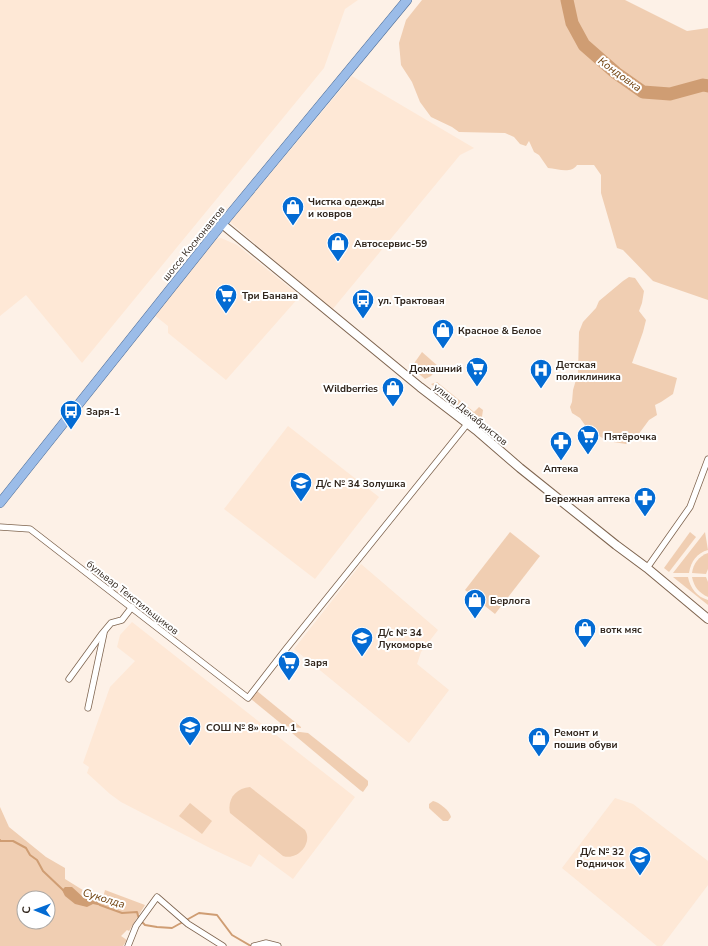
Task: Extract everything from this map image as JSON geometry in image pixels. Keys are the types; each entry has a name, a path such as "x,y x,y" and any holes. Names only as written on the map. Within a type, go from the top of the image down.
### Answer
{"main road":[{"name":"шоссе Космонавтов","path":"0,503 222,224 407,0"}],"street":[{"name":"улица Декабристов","path":"222,224 403,372 468,423 526,473 647,568 708,619"},
{"name":"бульвар Текстильщиков","path":"0,527 30,529 248,698 468,423"},
{"path":"647,568 690,507 708,459"},
{"path":"69,679 111,623 122,620 132,607"},
{"path":"88,708 104,631"},
{"path":"128,946 136,926 157,897 188,924 222,946"},
{"path":"254,946 266,943 278,946"}],"shaded area":[{"path":"0,0 358,0 345,9 324,68 82,363 26,295 0,316"},
{"path":"422,0 625,0 687,31 708,28 708,300 653,281 623,250 617,248 601,193 601,175 594,165 577,165 568,170 548,168 539,155 534,152 529,141 526,146 520,144 514,137 505,133 459,132 431,117 420,102 412,82 401,65 399,43 406,20"},
{"path":"352,76 474,148 460,155 332,310 230,222"},
{"path":"221,238 237,245 300,296 226,380 168,333 168,326 153,314 213,239"},
{"path":"629,277 635,278 644,291 639,311 646,320 632,363 677,378 673,394 655,405 657,415 649,420 635,439 626,444 607,441 587,428 580,418 572,413 570,407 578,373 579,332 583,322 596,308 599,301"},
{"path":"422,352 439,367 431,376 425,379 413,369 415,362"},
{"path":"437,382 474,412 479,407 483,410 480,425 431,384"},
{"name":"Д/с № 34 Золушка","path":"288,426 379,497 315,579 224,509"},
{"path":"510,532 540,556 495,614 465,590"},
{"path":"690,532 696,537 669,572 664,568"},
{"path":"705,532 708,550 704,551 695,558 689,573 673,573"},
{"path":"708,553 708,569 706,574 692,573 697,561"},
{"name":"Д/с № 34 Лукоморье","path":"361,564 438,630 421,652 417,664 449,690 409,743 294,649"},
{"path":"673,577 688,577 692,588 701,597 708,600 708,605"},
{"path":"692,577 706,577 708,582 708,597 697,589"},
{"name":"СОШ № 8» корп. 1","path":"132,622 355,797 293,879 259,854 251,867 210,848 121,802 87,773 89,767 83,763 110,687 135,661 117,647 120,635"},
{"path":"257,691 301,728 284,726 251,699 250,698"},
{"path":"292,731 308,733 367,780 368,785 363,792 292,733"},
{"path":"250,787 305,830 307,840 303,850 294,856 283,856 230,813 230,803 234,795 245,788"},
{"name":"Д/с № 32 Родничок","path":"615,798 633,804 708,861 708,885 662,946 657,946 562,868"},
{"path":"433,801 441,805 449,812 451,817 448,821 443,821 429,808 429,804"},
{"path":"190,803 212,821 202,834 179,816"},
{"path":"0,807 9,827 46,857 65,868 65,879 102,902 105,890 145,905 129,931 127,930 121,936 127,940 123,946 0,946"},
{"path":"65,887 72,887 84,898 93,897 102,906 93,904 87,907 75,904 65,896 62,890"}],"waterway":[{"name":"Кондовка","path":"567,0 572,23 584,45 616,73 643,92 670,94 703,85 708,86"},
{"name":"Суколда","path":"0,840 13,841 26,848 30,855 37,860 43,871 63,890"},
{"name":"Суколда","path":"100,905 122,913 137,912 139,919 145,925 157,927 172,928 199,913 217,915 232,935 251,946"}],"place":[{"name":"Чистка одежды и ковров","path":"293,226"},
{"name":"Автосервис-59","path":"338,262"},
{"name":"Три Банана","path":"226,314"},
{"name":"ул. Трактовая","path":"363,320"},
{"name":"Красное & Белое","path":"443,350"},
{"name":"Домашний","path":"477,388"},
{"name":"Детская поликлиника","path":"541,390"},
{"name":"Wildberries","path":"393,408"},
{"name":"Заря-1","path":"71,430"},
{"name":"Пятёрочка","path":"588,456"},
{"name":"Аптека","path":"561,462"},
{"name":"Д/с № 34 Золушка","path":"301,502"},
{"name":"Бережная аптека","path":"645,518"},
{"name":"Берлога","path":"475,620"},
{"name":"вотк мяс","path":"585,648"},
{"name":"Д/с № 34 Лукоморье","path":"362,658"},
{"name":"Заря","path":"289,682"},
{"name":"СОШ № 8» корп. 1","path":"190,746"},
{"name":"Ремонт и пошив обуви","path":"539,758"},
{"name":"Д/с № 32 Родничок","path":"640,876"}]}
